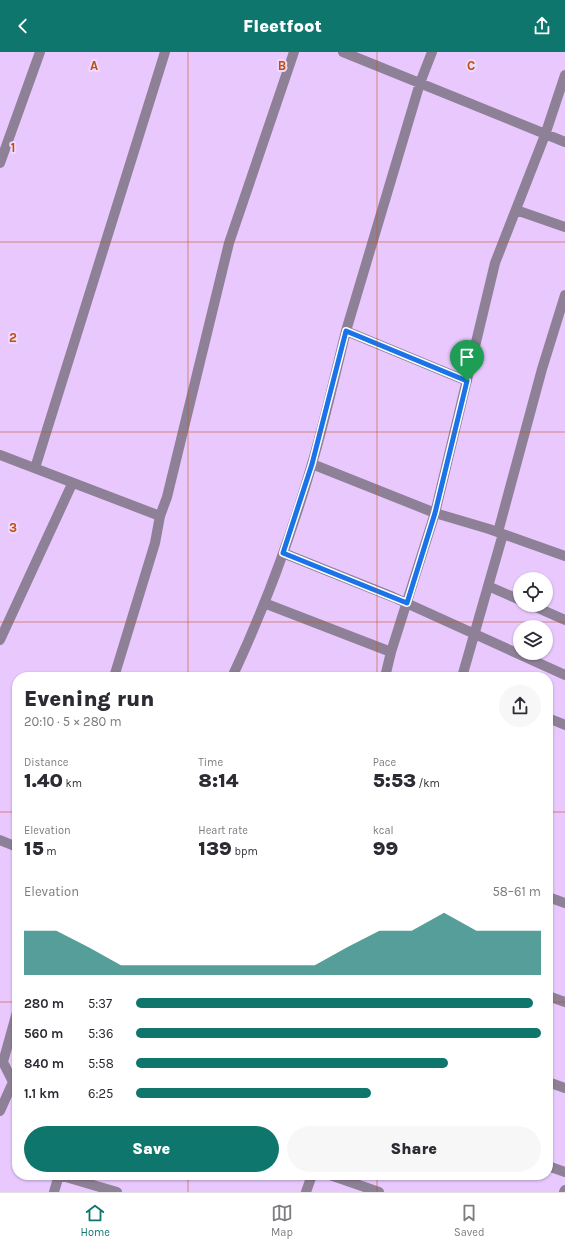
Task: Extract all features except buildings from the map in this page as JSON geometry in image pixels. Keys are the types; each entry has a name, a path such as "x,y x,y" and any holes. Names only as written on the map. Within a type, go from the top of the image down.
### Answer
{"street":[{"path":"0,163 40,52"},
{"path":"35,468 165,52"},
{"path":"116,672 155,543 160,516 167,497 229,243 294,52"},
{"path":"343,52 565,142"},
{"path":"237,672 256,627 283,553 312,464 346,331 420,83 432,52"},
{"path":"386,672 391,652 435,513 496,263 545,134 565,75"},
{"path":"516,210 565,227"},
{"path":"464,672 488,586 532,404 565,295"},
{"path":"346,331 467,381"},
{"path":"1,457 35,468 72,484 160,516"},
{"path":"312,464 435,513 500,533 565,556"},
{"path":"0,640 72,484"},
{"path":"283,553 407,603 565,675"},
{"path":"488,586 513,597"},
{"path":"264,603 391,652"},
{"path":"547,612 565,620"},
{"path":"553,720 565,725"},
{"path":"0,840 12,845"},
{"path":"553,899 565,903"},
{"path":"553,998 565,1002"},
{"path":"12,1029 2,1062 12,1078"},
{"path":"553,1084 565,1088"},
{"path":"0,1111 12,1089"},
{"path":"553,1168 565,1172"},
{"path":"54,1192 58,1180"},
{"path":"76,1180 117,1192"},
{"path":"306,1192 310,1180"},
{"path":"344,1180 379,1192"}],"route":[{"path":"346,331 467,381 435,513 407,603 283,553 312,464 346,331"}]}
